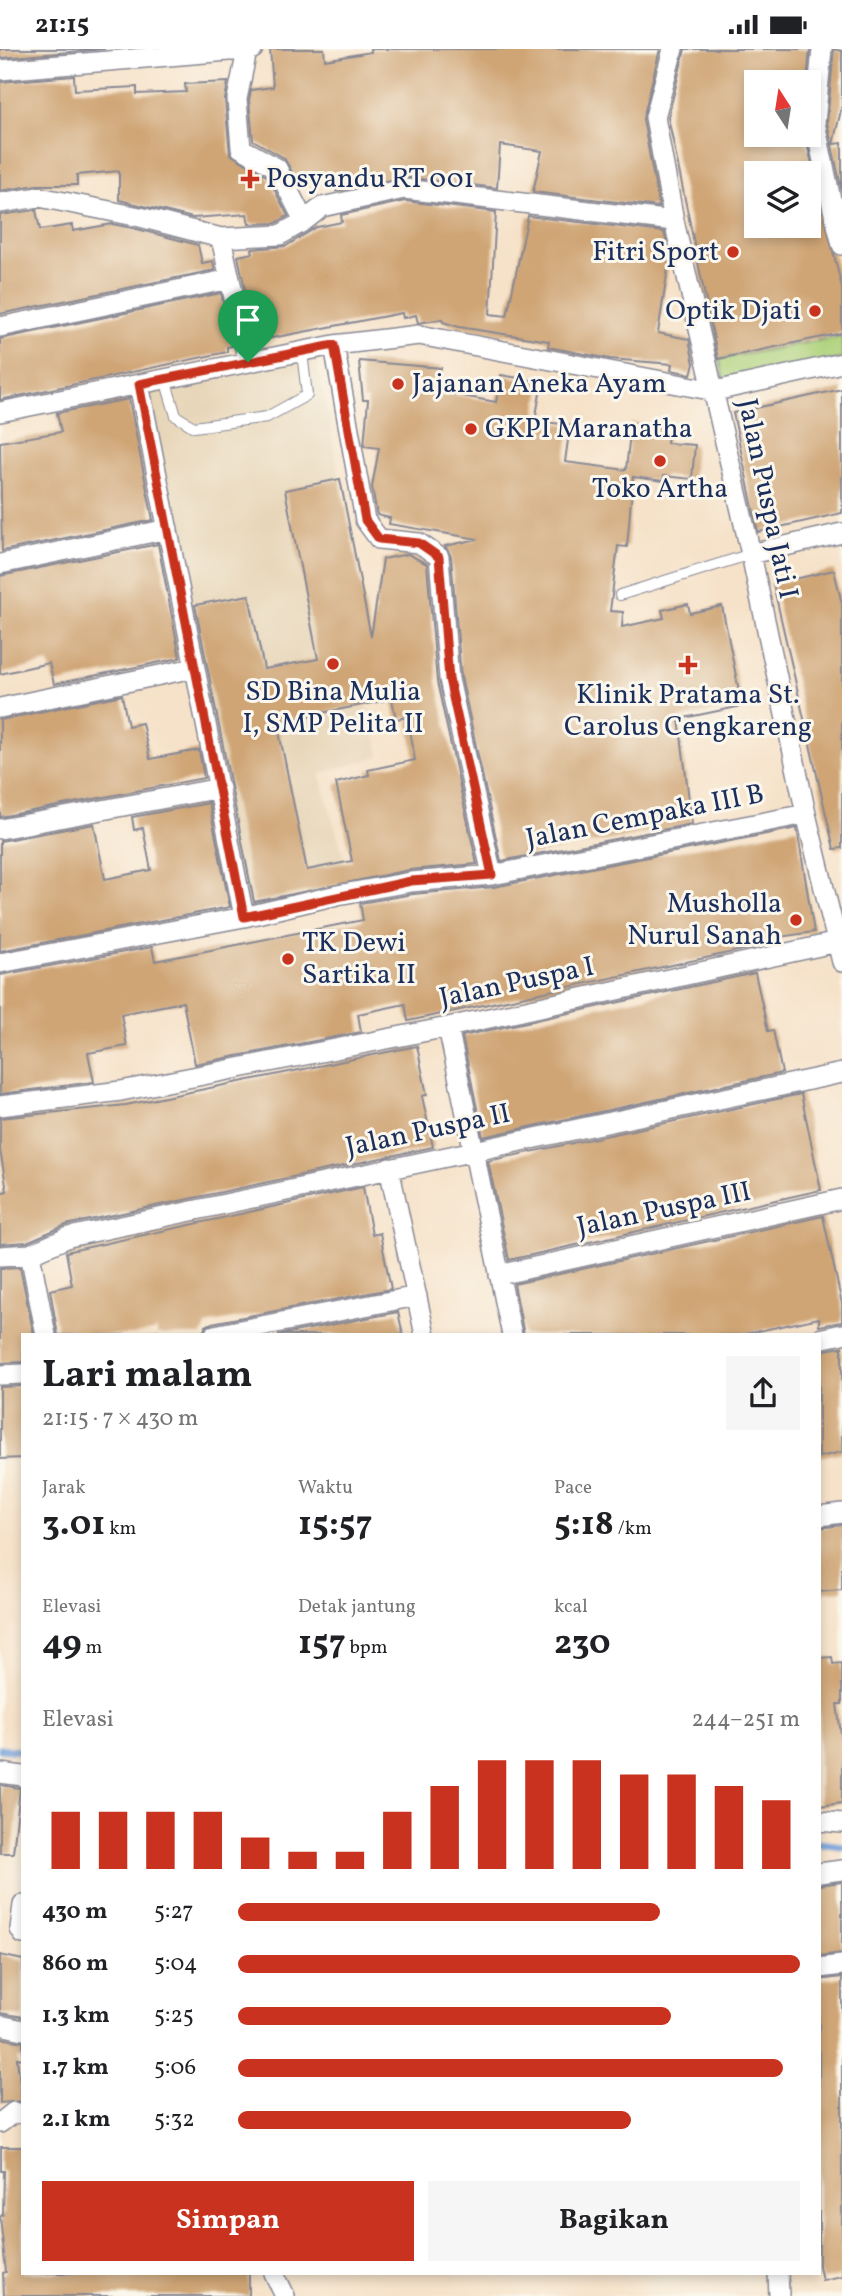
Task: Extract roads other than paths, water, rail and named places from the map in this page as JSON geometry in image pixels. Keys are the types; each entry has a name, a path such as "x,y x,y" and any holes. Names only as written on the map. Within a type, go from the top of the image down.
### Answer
{"street":[{"name":"Jalan Puspa Jati I","path":"673,49 655,117 674,221 715,391 806,814 842,962"},
{"path":"822,49 815,123 837,208 842,245"},
{"path":"0,70 171,53 250,50 237,99 242,148 277,167 304,221"},
{"path":"0,203 39,197 140,217 221,238 280,235 323,207 404,189 674,221"},
{"path":"221,238 248,362"},
{"path":"0,327 230,279"},
{"path":"0,412 334,345 419,335 715,391 842,363"},
{"path":"334,345 365,520 379,539 419,543 439,557 449,679 492,875"},
{"path":"139,384 244,917"},
{"path":"0,564 168,529"},
{"path":"751,554 842,533"},
{"path":"0,708 194,668"},
{"path":"0,829 220,789"},
{"name":"Jalan Cempaka III B","path":"0,963 244,917 411,881 492,875 806,814"},
{"name":"Jalan Puspa I","path":"0,1106 121,1091 448,1027 838,942"},
{"path":"448,1027 512,1333"},
{"name":"Jalan Puspa II","path":"0,1256 30,1254 69,1237 473,1149 842,1073"},
{"path":"389,1168 425,1333"},
{"name":"Jalan Puspa III","path":"499,1275 842,1199"},
{"path":"30,1254 46,1333"},
{"path":"225,1333 416,1297"},
{"path":"821,1339 842,1334"},
{"path":"0,1375 21,1374"},
{"path":"821,1516 842,1513"},
{"path":"0,1773 21,1776"},
{"path":"821,1821 842,1823"},
{"path":"821,1873 842,1870"},
{"path":"0,1927 21,1932"},
{"path":"821,1968 842,1965"},
{"path":"0,2025 21,2030"},
{"path":"0,2123 14,2112 21,2114"},
{"path":"275,2275 285,2296"},
{"path":"778,2275 779,2296"}],"lane":[{"path":"165,379 176,416 194,427 267,417 307,395 302,352"},
{"path":"620,595 751,554"}],"waterway":[{"path":"0,1749 21,1751"},
{"path":"821,1843 842,1846"}],"place":[{"name":"Posyandu RT 001","path":"250,179"},
{"name":"Fitri Sport","path":"733,252"},
{"name":"Optik Djati","path":"815,311"},
{"name":"Jajanan Aneka Ayam","path":"398,384"},
{"name":"GKPI Maranatha","path":"471,429"},
{"name":"Toko Artha","path":"660,461"},
{"name":"SD Bina Mulia I, SMP Pelita II","path":"333,664"},
{"name":"Klinik Pratama St. Carolus Cengkareng","path":"688,665"},
{"name":"Musholla Nurul Sanah","path":"796,920"},
{"name":"TK Dewi Sartika II","path":"288,959"}]}
